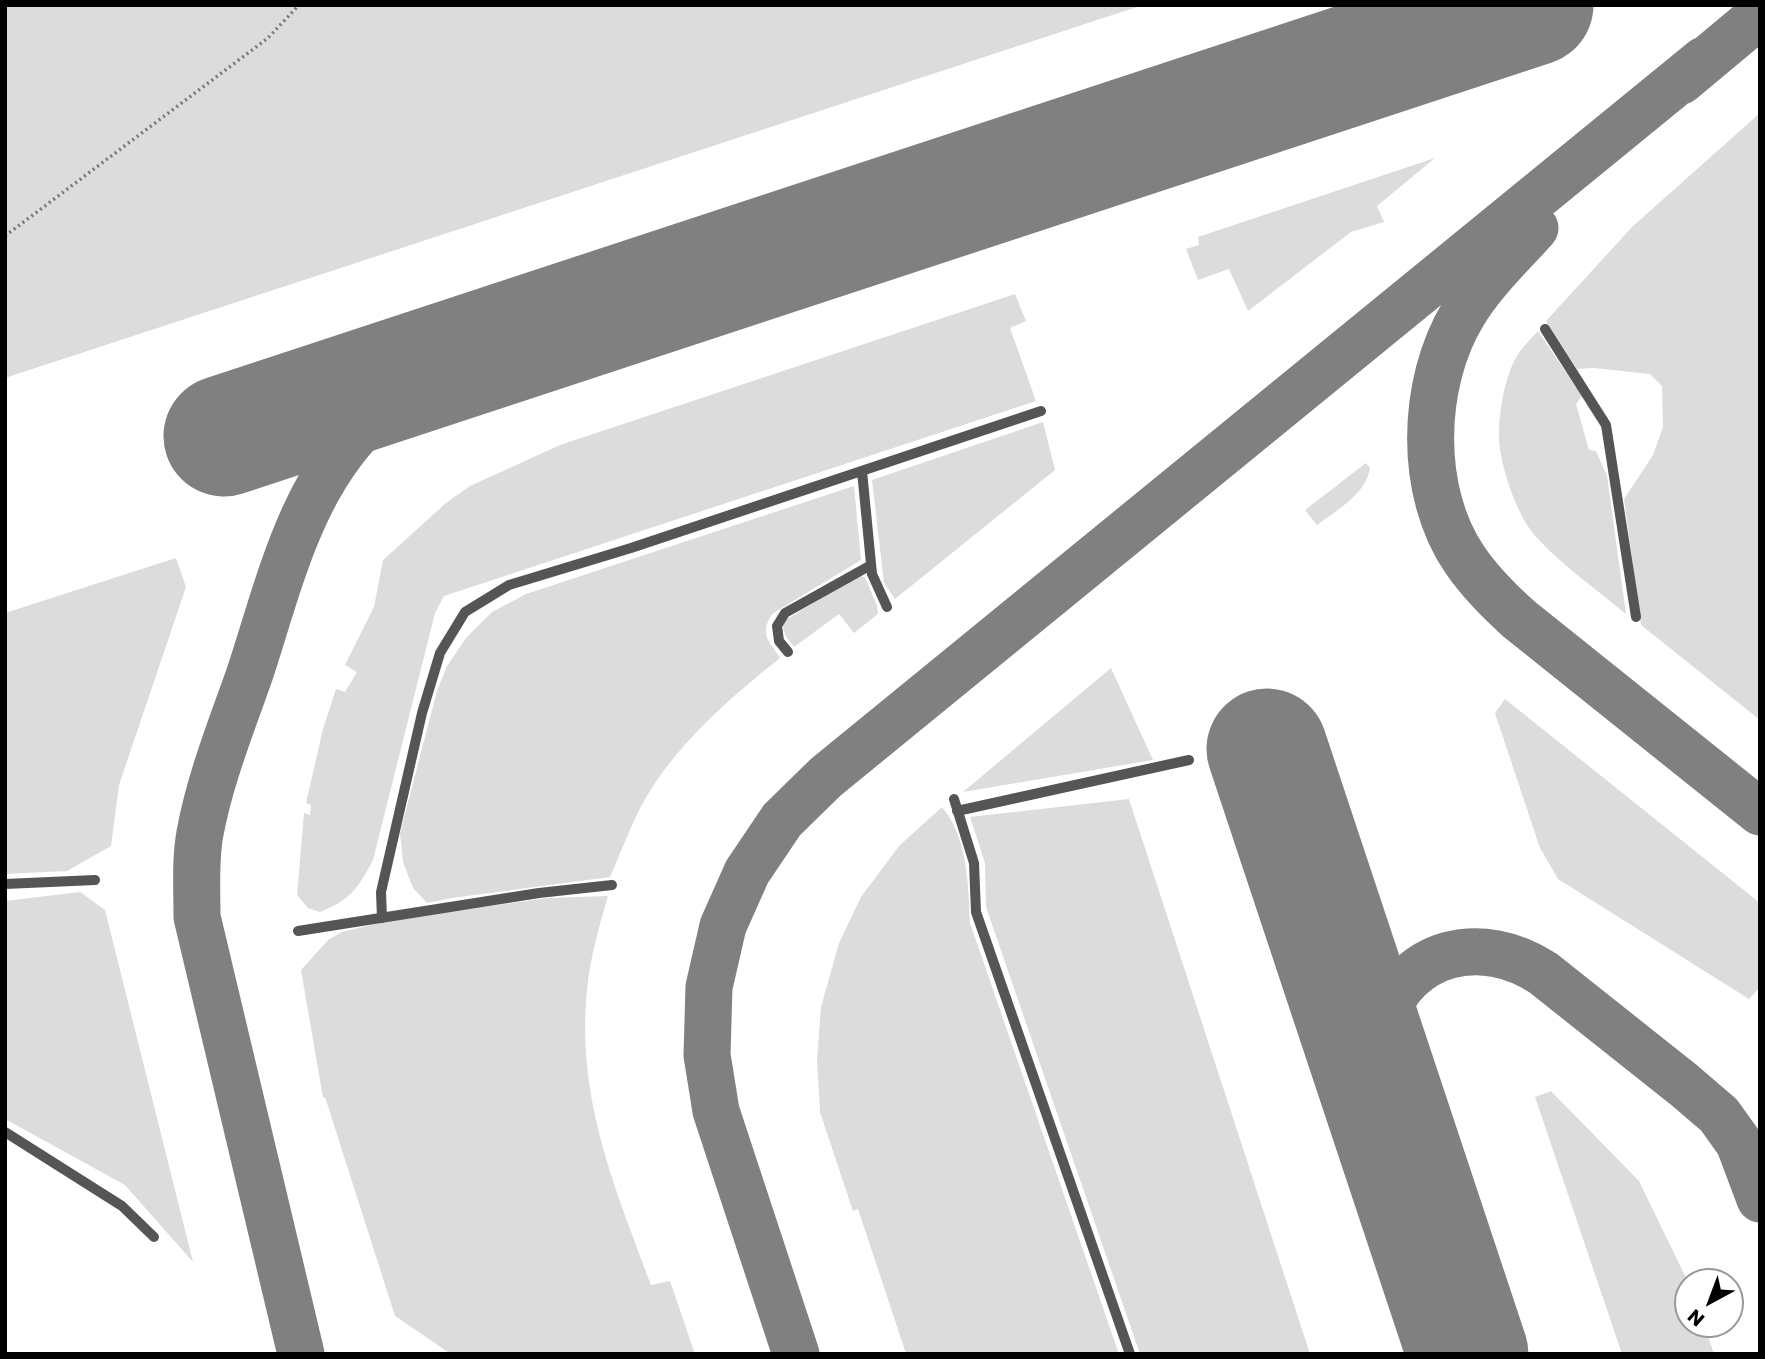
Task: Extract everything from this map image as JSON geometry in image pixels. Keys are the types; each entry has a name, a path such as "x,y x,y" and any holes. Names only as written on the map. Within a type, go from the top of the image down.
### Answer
{"lane":[{"path":"1545,329 1606,425 1636,617"},
{"path":"382,918 381,892 422,713 440,653 465,612 509,585 631,548 1041,411"},
{"path":"862,471 872,574 887,607"},
{"path":"788,652 779,641 776,626 785,613 871,565"},
{"path":"957,811 1189,760"},
{"path":"954,799 974,863 976,912 1130,1354"},
{"path":"5,884 95,880"},
{"path":"298,931 539,893 612,885"},
{"path":"5,1132 122,1206 154,1237"}],"path":[{"path":"5,236 268,37 299,5"}],"shaded area":[{"path":"5,5 1143,5 5,378"},
{"path":"1760,113 1760,720 1641,625 1624,499 1653,455 1663,427 1662,386 1650,374 1594,368 1577,369 1546,321 1632,227"},
{"path":"1435,158 1377,206 1384,222 1351,232 1248,311 1229,269 1198,280 1186,249 1199,245 1198,237"},
{"path":"1015,294 1026,321 1010,328 1036,401 444,596 435,613 373,860 363,879 346,898 320,912 308,908 297,895 304,813 310,815 311,805 306,803 323,729 336,689 345,692 357,672 345,665 374,607 383,560 446,503 470,486 560,445"},
{"path":"1538,331 1582,396 1576,404 1589,450 1596,451 1607,476 1626,614 1535,536 1523,517 1508,482 1499,444 1504,391 1517,356"},
{"path":"1043,422 1055,470 895,599 884,583 872,480"},
{"path":"1366,463 1370,468 1368,477 1357,493 1317,525 1305,510"},
{"path":"854,486 861,560 772,614 766,632 780,658 704,724 671,762 638,812 610,877 427,903 413,888 403,862 400,833 437,691 447,666 466,638 492,612 526,594"},
{"path":"176,558 186,587 119,785 111,846 67,871 5,874 5,613"},
{"path":"858,576 865,577 878,614 854,633 839,614 794,647 784,632 784,621"},
{"path":"1111,668 1153,760 963,792"},
{"path":"1505,699 1760,903 1760,987 1749,999 1558,879 1540,848 1495,713"},
{"path":"1129,799 1310,1354 1140,1354 986,907 985,863 970,817"},
{"path":"942,807 951,819 962,847 970,923 1119,1354 906,1354 858,1209 853,1211 820,1112 817,1061 821,1007 839,943 861,897 899,846"},
{"path":"80,892 105,910 193,1262 125,1185 5,1119 5,901"},
{"path":"608,896 598,931 587,990 585,1030 593,1105 612,1177 651,1285 670,1281 695,1354 451,1354 395,1316 325,1097 323,1098 301,970 328,940 342,932 392,920 548,898"},
{"path":"1551,1091 1639,1181 1681,1268 1674,1268 1674,1338 1709,1338 1714,1354 1622,1354 1535,1097"}],"taxiway":[{"path":"1681,81 1760,15"},
{"path":"796,1354 716,1111 707,1055 709,987 723,926 747,872 782,820 826,777 1704,60"},
{"path":"1535,228 1471,302 1449,342 1439,372 1433,404 1433,470 1439,503 1450,533 1477,576 1519,619 1760,812"},
{"path":"301,1354 197,917 198,843 215,773 282,573 308,507 325,476 346,447 385,407 433,376 503,344"},
{"path":"1377,1076 1380,1029 1393,998 1409,978 1427,964 1449,955 1472,952 1495,954 1520,961 1543,973 1719,1115 1739,1143 1760,1199"}],"runway":[{"path":"224,436 1533,5"},
{"path":"1267,749 1468,1354"}]}
